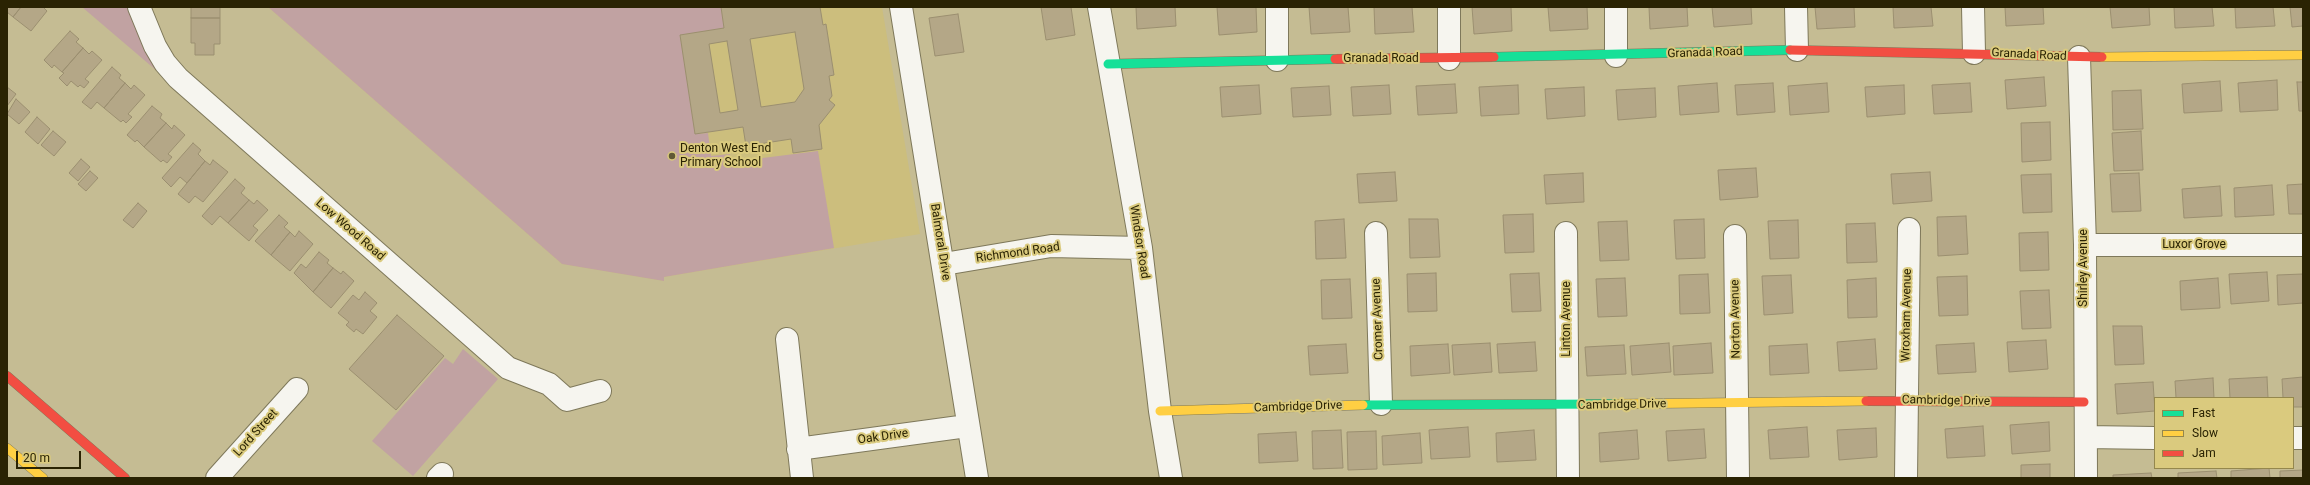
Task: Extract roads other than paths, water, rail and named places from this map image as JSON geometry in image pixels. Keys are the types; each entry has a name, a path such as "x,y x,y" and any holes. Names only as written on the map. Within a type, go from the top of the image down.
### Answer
{"main road":[{"name":"Granada Road","path":"1108,64 1277,60 1616,56 1797,50 1974,53 2079,57 2303,55"},
{"path":"7,376 126,478"},
{"name":"Cambridge Drive","path":"1160,411 1381,404 1567,406 1906,400 2084,402"},
{"path":"7,448 43,478"}],"street":[{"name":"Low Wood Road","path":"139,7 155,46 165,64 178,78 508,368 549,384 567,400 600,391"},
{"name":"Balmoral Drive","path":"901,7 944,264 967,426 977,478"},
{"name":"Windsor Road","path":"1099,7 1141,248 1160,411 1171,478"},
{"path":"1277,7 1277,60"},
{"path":"1449,7 1449,59"},
{"path":"1616,7 1616,56"},
{"path":"1796,7 1797,50"},
{"path":"1973,7 1974,53"},
{"name":"Shirley Avenue","path":"2079,57 2085,245 2084,402 2086,478"},
{"name":"Wroxham Avenue","path":"1906,478 1909,229"},
{"name":"Cromer Avenue","path":"1376,233 1381,404"},
{"name":"Linton Avenue","path":"1566,233 1568,478"},
{"name":"Norton Avenue","path":"1735,236 1738,478"},
{"name":"Luxor Grove","path":"2085,245 2303,245"},
{"name":"Richmond Road","path":"944,264 1051,246 1141,248"},
{"path":"787,339 802,478"},
{"name":"Lord Street","path":"217,478 297,389"},
{"name":"Oak Drive","path":"798,449 967,426"},
{"path":"2086,437 2154,438"}],"place":[{"name":"Denton West End Primary School","path":"672,156"}]}
